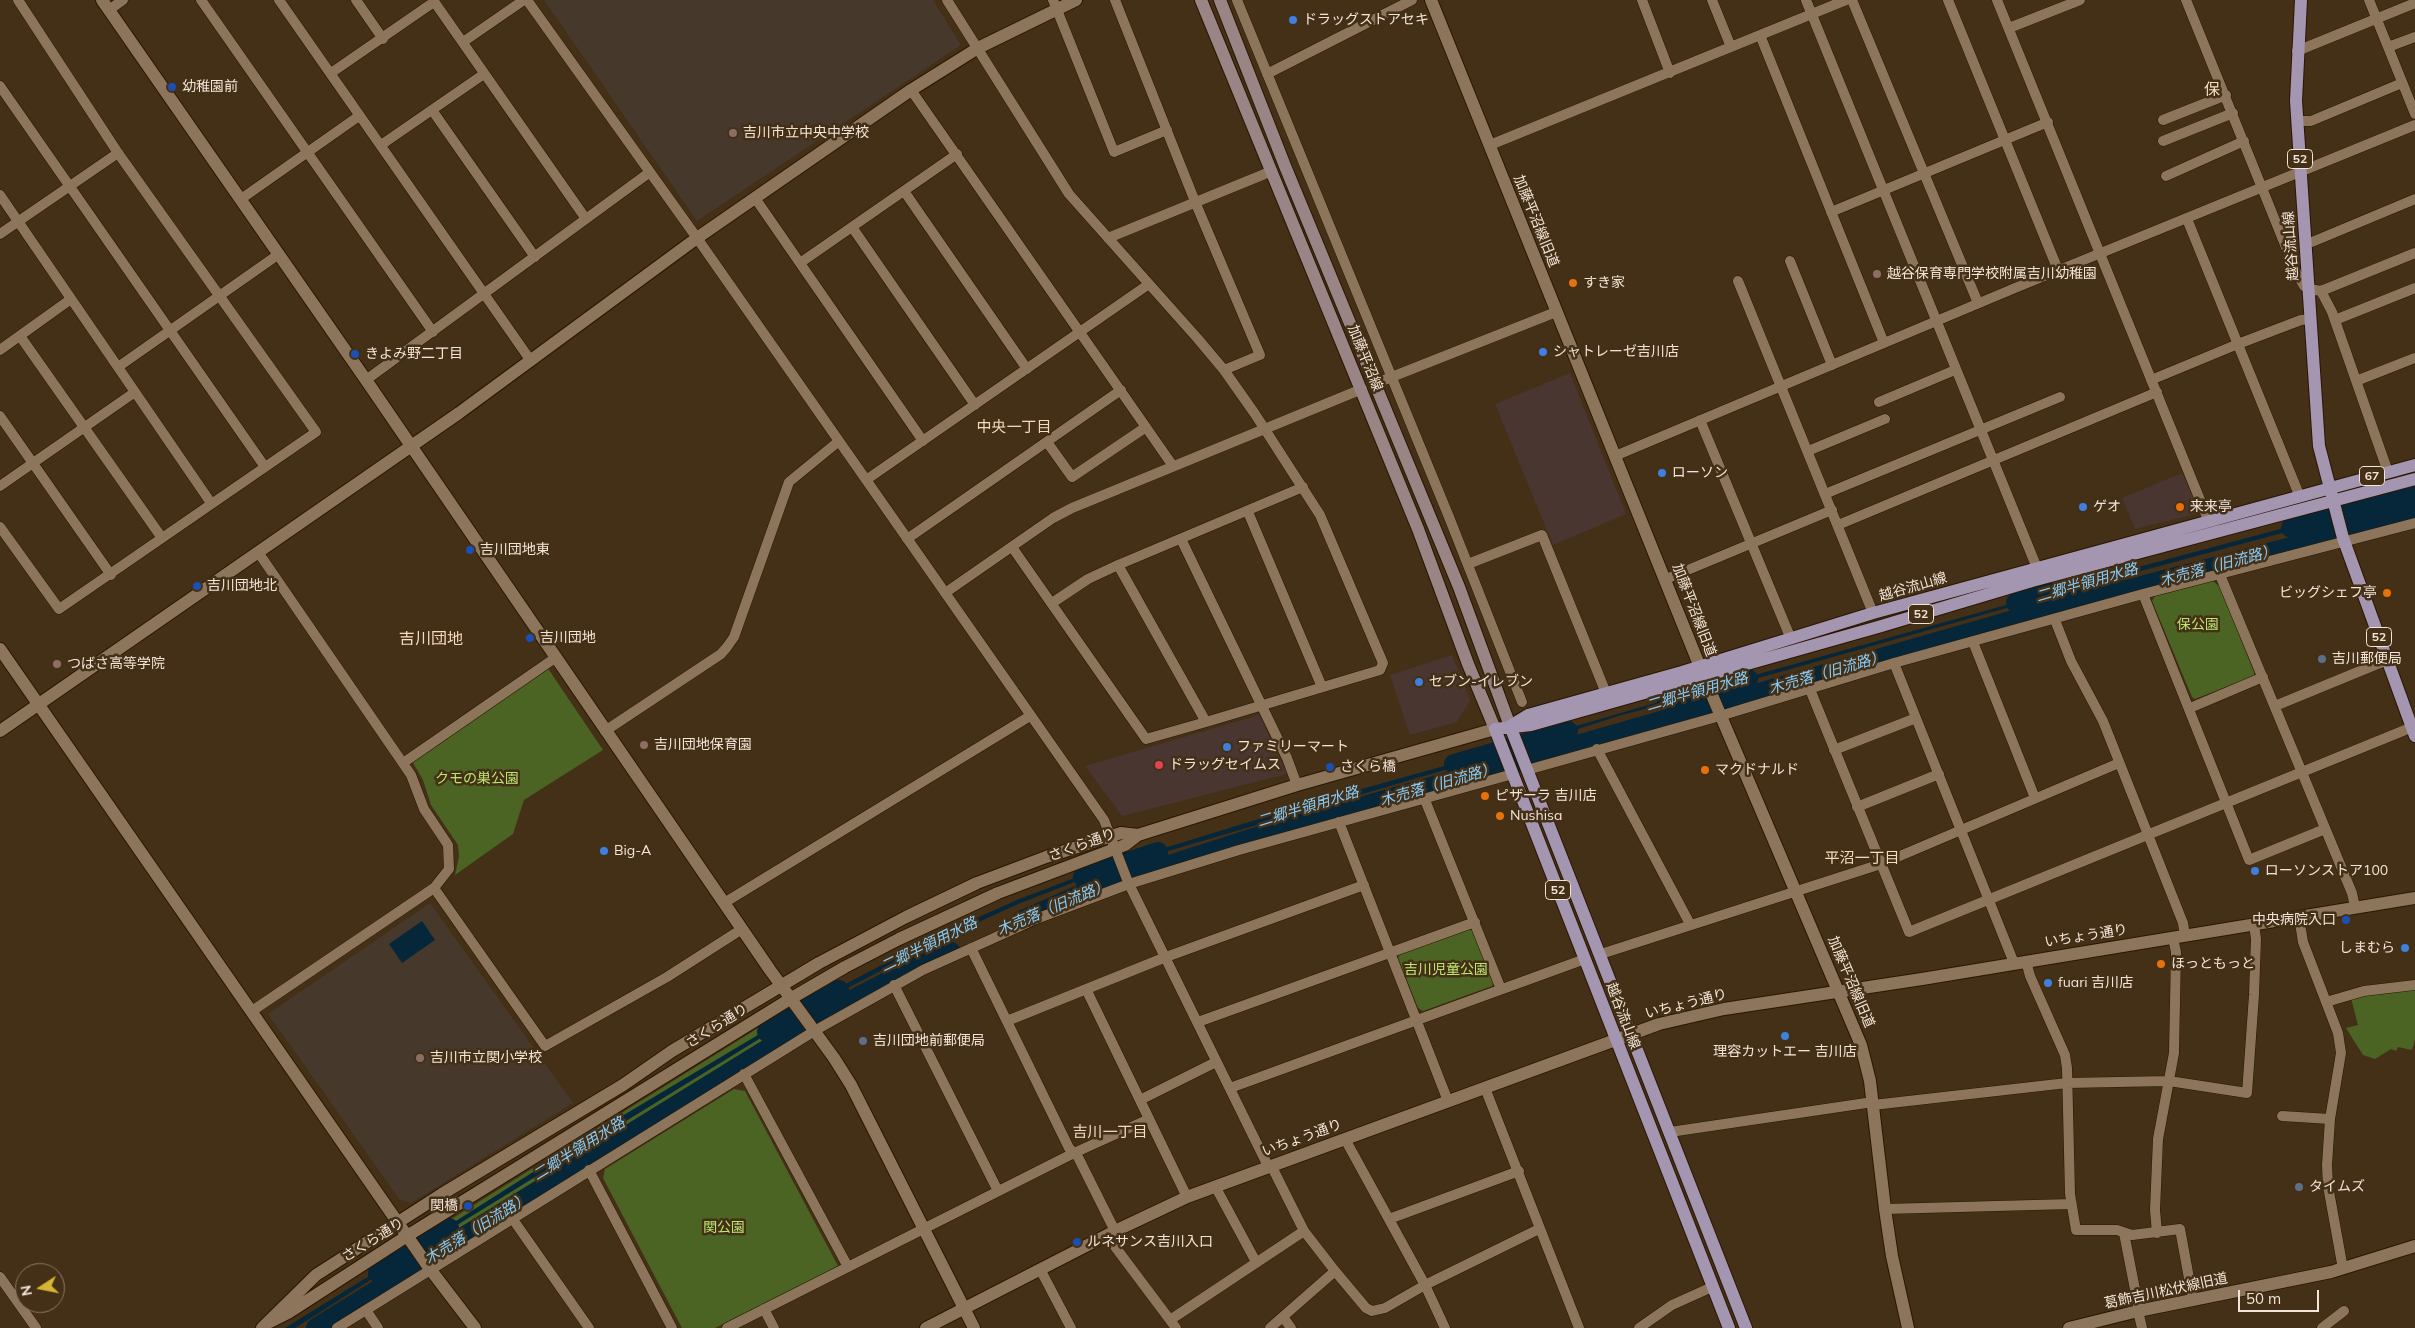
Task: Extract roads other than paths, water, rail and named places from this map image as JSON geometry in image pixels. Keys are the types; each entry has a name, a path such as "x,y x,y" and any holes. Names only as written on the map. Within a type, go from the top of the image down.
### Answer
{"main road":[{"name":"加藤平沼線","path":"1202,0 1362,389 1495,729"},
{"name":"越谷流山線","path":"2300,0 2297,51 2297,121 2306,242 2315,290 2311,319 2319,446 2344,540 2414,730"},
{"name":"加藤平沼線","path":"1222,5 1285,166 1459,588 1510,726"},
{"name":"67","path":"2332,500 2388,472 2415,465"},
{"name":"67","path":"2332,500 2415,479"},
{"name":"越谷流山線","path":"1510,726 1528,715 1606,692 1704,676 1791,639 1873,613 2300,497 2332,500"},
{"name":"越谷流山線","path":"1729,1328 1495,729 1531,725 2032,581 2332,500"},
{"name":"越谷流山線","path":"1510,726 1601,954 1746,1328"}],"street":[{"path":"0,526 59,609 111,575 210,503 316,432 118,153 18,0"},
{"path":"123,0 105,5 366,380 554,658 781,985 814,1029 851,1085 974,1328"},
{"path":"201,0 434,332"},
{"path":"279,0 531,362"},
{"path":"356,0 383,39"},
{"path":"463,42 525,0 650,172 1101,816 1129,883 1216,1062 1304,1231 1366,1308 1372,1311 1385,1308 1425,1285 1539,1229"},
{"path":"948,0 1069,194 1224,370 1303,488 1325,524 1383,663 1380,670 1146,739 1012,547"},
{"path":"0,731 531,362 696,238 911,90 1054,4 1076,0"},
{"path":"1115,0 1196,204 1260,355 1224,370"},
{"path":"1267,74 1412,0"},
{"name":"加藤平沼線旧道","path":"1431,0 1719,713 1839,991 1865,1057 1873,1103 1892,1256 1908,1328"},
{"path":"1642,0 1670,72"},
{"path":"1712,0 1731,47"},
{"path":"1806,0 2037,568"},
{"path":"1490,145 1846,0"},
{"path":"1852,0 1978,303"},
{"path":"1948,0 2058,270"},
{"path":"1997,0 2209,522"},
{"path":"2009,28 2080,0"},
{"path":"2186,0 2296,272 2304,286 2315,290 2335,320 2388,472"},
{"path":"2369,0 2415,114"},
{"path":"331,74 383,39 434,1 586,219"},
{"path":"1222,5 1238,2 1468,564 1522,702"},
{"path":"2297,51 2415,3"},
{"path":"1054,4 1114,152 1167,130"},
{"path":"1760,35 1884,343"},
{"path":"2388,47 2415,37"},
{"path":"381,146 484,74"},
{"path":"2297,121 2311,121 2402,83"},
{"path":"0,86 265,466"},
{"path":"911,90 1173,466"},
{"path":"2163,120 2226,95"},
{"path":"432,110 535,257"},
{"path":"2163,141 2233,113"},
{"path":"241,199 360,116"},
{"path":"1830,212 1883,192 2048,122"},
{"path":"1615,456 1978,303 2415,125"},
{"path":"2166,176 2244,141"},
{"path":"0,234 118,153"},
{"path":"800,263 957,154"},
{"path":"1285,166 1303,159"},
{"path":"1108,238 1196,204 1272,171"},
{"path":"366,380 650,172"},
{"path":"904,191 1027,369"},
{"path":"0,195 210,503"},
{"path":"755,198 924,440"},
{"path":"2306,242 2312,242 2415,199"},
{"path":"2187,219 2300,497"},
{"path":"852,227 975,405"},
{"path":"2315,290 2415,253"},
{"path":"118,367 279,254"},
{"path":"1790,261 1832,365"},
{"path":"1738,281 1873,613"},
{"path":"866,480 1149,284"},
{"path":"2335,320 2415,288"},
{"path":"0,350 71,299"},
{"path":"1374,384 1556,312"},
{"path":"2151,380 2238,344 2301,320 2311,319"},
{"path":"20,336 162,538"},
{"path":"2356,381 2415,358"},
{"path":"1878,402 1955,370"},
{"path":"945,593 1053,518 1072,508 1362,389"},
{"path":"907,539 1121,390"},
{"path":"0,486 134,392"},
{"path":"1838,525 2157,392"},
{"path":"1825,494 2060,397"},
{"path":"0,416 111,575"},
{"path":"1808,451 1885,419"},
{"path":"1700,420 1791,639"},
{"path":"1047,442 1072,477 1146,427"},
{"path":"605,731 721,654 727,647 734,637 789,482 839,441"},
{"path":"1052,603 1088,579 1118,565 1303,488"},
{"path":"1666,579 1832,510"},
{"path":"1248,512 1322,687"},
{"path":"1432,521 1448,515"},
{"path":"1526,767 1597,750 1809,687 2143,594 2220,575 2344,540 2415,524"},
{"path":"1468,564 1542,535 1606,692"},
{"path":"1181,539 1288,758 1297,785"},
{"path":"252,1011 434,888 449,870 448,845 424,809 411,776 258,552"},
{"path":"1118,565 1206,722"},
{"path":"2220,575 2352,893 2355,907"},
{"path":"2143,594 2249,860 2325,829"},
{"path":"2055,620 2071,662 2103,721 2183,923 2176,952 2174,1053 2158,1139 2155,1210 2157,1233"},
{"path":"1973,642 2035,798"},
{"path":"0,649 428,1267 475,1328"},
{"path":"402,763 554,658"},
{"path":"2275,706 2387,660"},
{"path":"1894,663 1990,900 2020,962 2030,976 2065,1055 2068,1082 2071,1204 2076,1230 2117,1230 2132,1235 2180,1229 2193,1300"},
{"path":"2190,708 2262,677"},
{"path":"1809,687 1909,932 2228,804 2302,772 2414,730"},
{"path":"724,903 1030,716"},
{"path":"1834,750 1916,718"},
{"name":"さくら通り","path":"266,1325 793,1002 845,967 946,917 998,894 1114,848 1121,833 1138,835 1297,785 1495,729"},
{"path":"1597,750 1690,924"},
{"path":"1601,954 1881,864 2119,763"},
{"path":"337,1328 428,1267 512,1218 814,1029 894,985 971,948 1036,919 1129,883 1513,774"},
{"path":"1857,807 1939,774"},
{"path":"1426,800 1501,989"},
{"path":"1339,822 1448,1101"},
{"name":"さくら通り","path":"266,1325 316,1275 623,1086 672,1051 781,985 890,925 977,883 1046,857 1114,848"},
{"path":"1007,1021 1166,957 1364,885"},
{"path":"434,888 545,1046 667,977 742,929"},
{"name":"いちょう通り","path":"926,1328 1040,1269 1187,1197 1659,1024 1724,1008 1922,980 2020,962 2415,898"},
{"path":"2298,916 2304,942 2338,1033 2341,1054 2330,1119 2328,1186 2343,1269"},
{"path":"1198,1022 1475,922"},
{"path":"1670,1132 1873,1103 2068,1082 2169,1081 2247,1093 2254,995 2256,939 2254,925"},
{"path":"971,948 1069,1148 1078,1157 1111,1234 1173,1324 1256,1262 1304,1231"},
{"path":"1230,1088 1585,959"},
{"path":"894,985 998,1191"},
{"path":"2326,1002 2364,992 2415,985"},
{"path":"1086,989 1187,1197"},
{"path":"1140,1100 1216,1062"},
{"path":"744,1074 848,1267"},
{"path":"1485,1088 1519,1171 1539,1229 1578,1328"},
{"path":"2282,1116 2330,1119"},
{"path":"727,1328 1074,1153 1148,1119"},
{"path":"1345,1139 1425,1285 1445,1328"},
{"path":"589,1170 672,1328"},
{"path":"1389,1220 1519,1171"},
{"path":"1215,1186 1256,1262"},
{"path":"1885,1209 2071,1204"},
{"path":"512,1218 589,1328"},
{"path":"2124,1233 2142,1328"},
{"name":"葛飾吉川松伏線旧道","path":"2069,1328 2138,1310 2307,1278 2343,1269 2415,1246"},
{"path":"1040,1269 1071,1328"},
{"path":"1270,1328 1335,1271"},
{"path":"0,1277 36,1328"},
{"path":"1639,1328 1672,1305 1712,1287"},
{"path":"764,1309 774,1328"},
{"path":"366,1310 378,1328"},
{"path":"2322,1328 2344,1311"},
{"path":"1283,1317 1291,1328"}],"water":[{"path":"2415,493 2415,498 2348,515 2347,511"},
{"path":"2318,519 2319,523 2052,595 2051,592 2131,569"},
{"path":"2042,595 2042,598 1723,688 1723,684"},
{"path":"1693,692 1695,696 1618,716 1541,741 1542,736"},
{"path":"1480,756 1482,759 1134,861 1132,858 1301,806"},
{"path":"1106,866 1108,869 1018,904 942,939 817,1004 815,1000 939,935 1017,900"},
{"path":"422,921 435,940 402,963 389,944"},
{"path":"788,1017 790,1020 428,1243 426,1240 607,1125"},
{"path":"400,1257 402,1260 295,1328 285,1328"}],"waterway":[{"name":"二郷半領用水路","path":"2291,528 2415,496"},
{"name":"木売落（旧流路）","path":"1021,921 1091,890 1266,834 2045,611 2415,515"},
{"name":"二郷半領用水路","path":"2016,603 2077,586"},
{"name":"二郷半領用水路","path":"1667,701 1748,679"},
{"name":"二郷半領用水路","path":"1454,764 1568,731"},
{"name":"二郷半領用水路","path":"1083,877 1158,852"},
{"name":"木売落（旧流路）","path":"316,1328 821,1016 910,970 951,952"},
{"name":"二郷半領用水路","path":"767,1032 839,990"},
{"name":"二郷半領用水路","path":"378,1273 449,1228"}],"place":[{"name":"ドラッグストアセキ","path":"1293,20"},
{"name":"幼稚園前","path":"172,87"},
{"name":"吉川市立中央中学校","path":"733,133"},
{"name":"越谷保育専門学校附属吉川幼稚園","path":"1877,274"},
{"name":"すき家","path":"1573,283"},
{"name":"シャトレーゼ吉川店","path":"1543,352"},
{"name":"きよみ野二丁目","path":"355,354"},
{"name":"ローソン","path":"1662,473"},
{"name":"ゲオ","path":"2083,507"},
{"name":"来来亭","path":"2180,507"},
{"name":"吉川団地東","path":"470,550"},
{"name":"吉川団地北","path":"197,586"},
{"name":"ビッグシェフ亭","path":"2387,593"},
{"name":"吉川団地","path":"530,638"},
{"name":"吉川郵便局","path":"2322,659"},
{"name":"つばさ高等学院","path":"57,664"},
{"name":"セブン-イレブン","path":"1419,682"},
{"name":"吉川団地保育園","path":"644,745"},
{"name":"ファミリーマート","path":"1227,747"},
{"name":"ドラッグセイムス","path":"1159,765"},
{"name":"さくら橋","path":"1330,767"},
{"name":"マクドナルド","path":"1705,770"},
{"name":"ピザーラ 吉川店","path":"1485,796"},
{"name":"Nushisa","path":"1500,816"},
{"name":"Big-A","path":"604,851"},
{"name":"ローソンストア100","path":"2255,871"},
{"name":"中央病院入口","path":"2346,920"},
{"name":"しまむら","path":"2405,948"},
{"name":"ほっともっと","path":"2161,964"},
{"name":"fuari 吉川店","path":"2048,983"},
{"name":"理容カットエー 吉川店","path":"1785,1036"},
{"name":"吉川団地前郵便局","path":"863,1041"},
{"name":"吉川市立関小学校","path":"420,1058"},
{"name":"タイムズ","path":"2299,1187"},
{"name":"関橋","path":"468,1206"},
{"name":"ルネサンス吉川入口","path":"1077,1242"}],"district":[{"name":"保","path":"2212,90"},
{"name":"中央一丁目","path":"1014,427"},
{"name":"吉川団地","path":"431,639"},
{"name":"平沼一丁目","path":"1862,858"},
{"name":"吉川一丁目","path":"1110,1132"}],"park label":[{"name":"保公園","path":"2198,625"},
{"name":"クモの巣公園","path":"477,779"},
{"name":"吉川児童公園","path":"1446,970"},
{"name":"関公園","path":"724,1228"}]}
